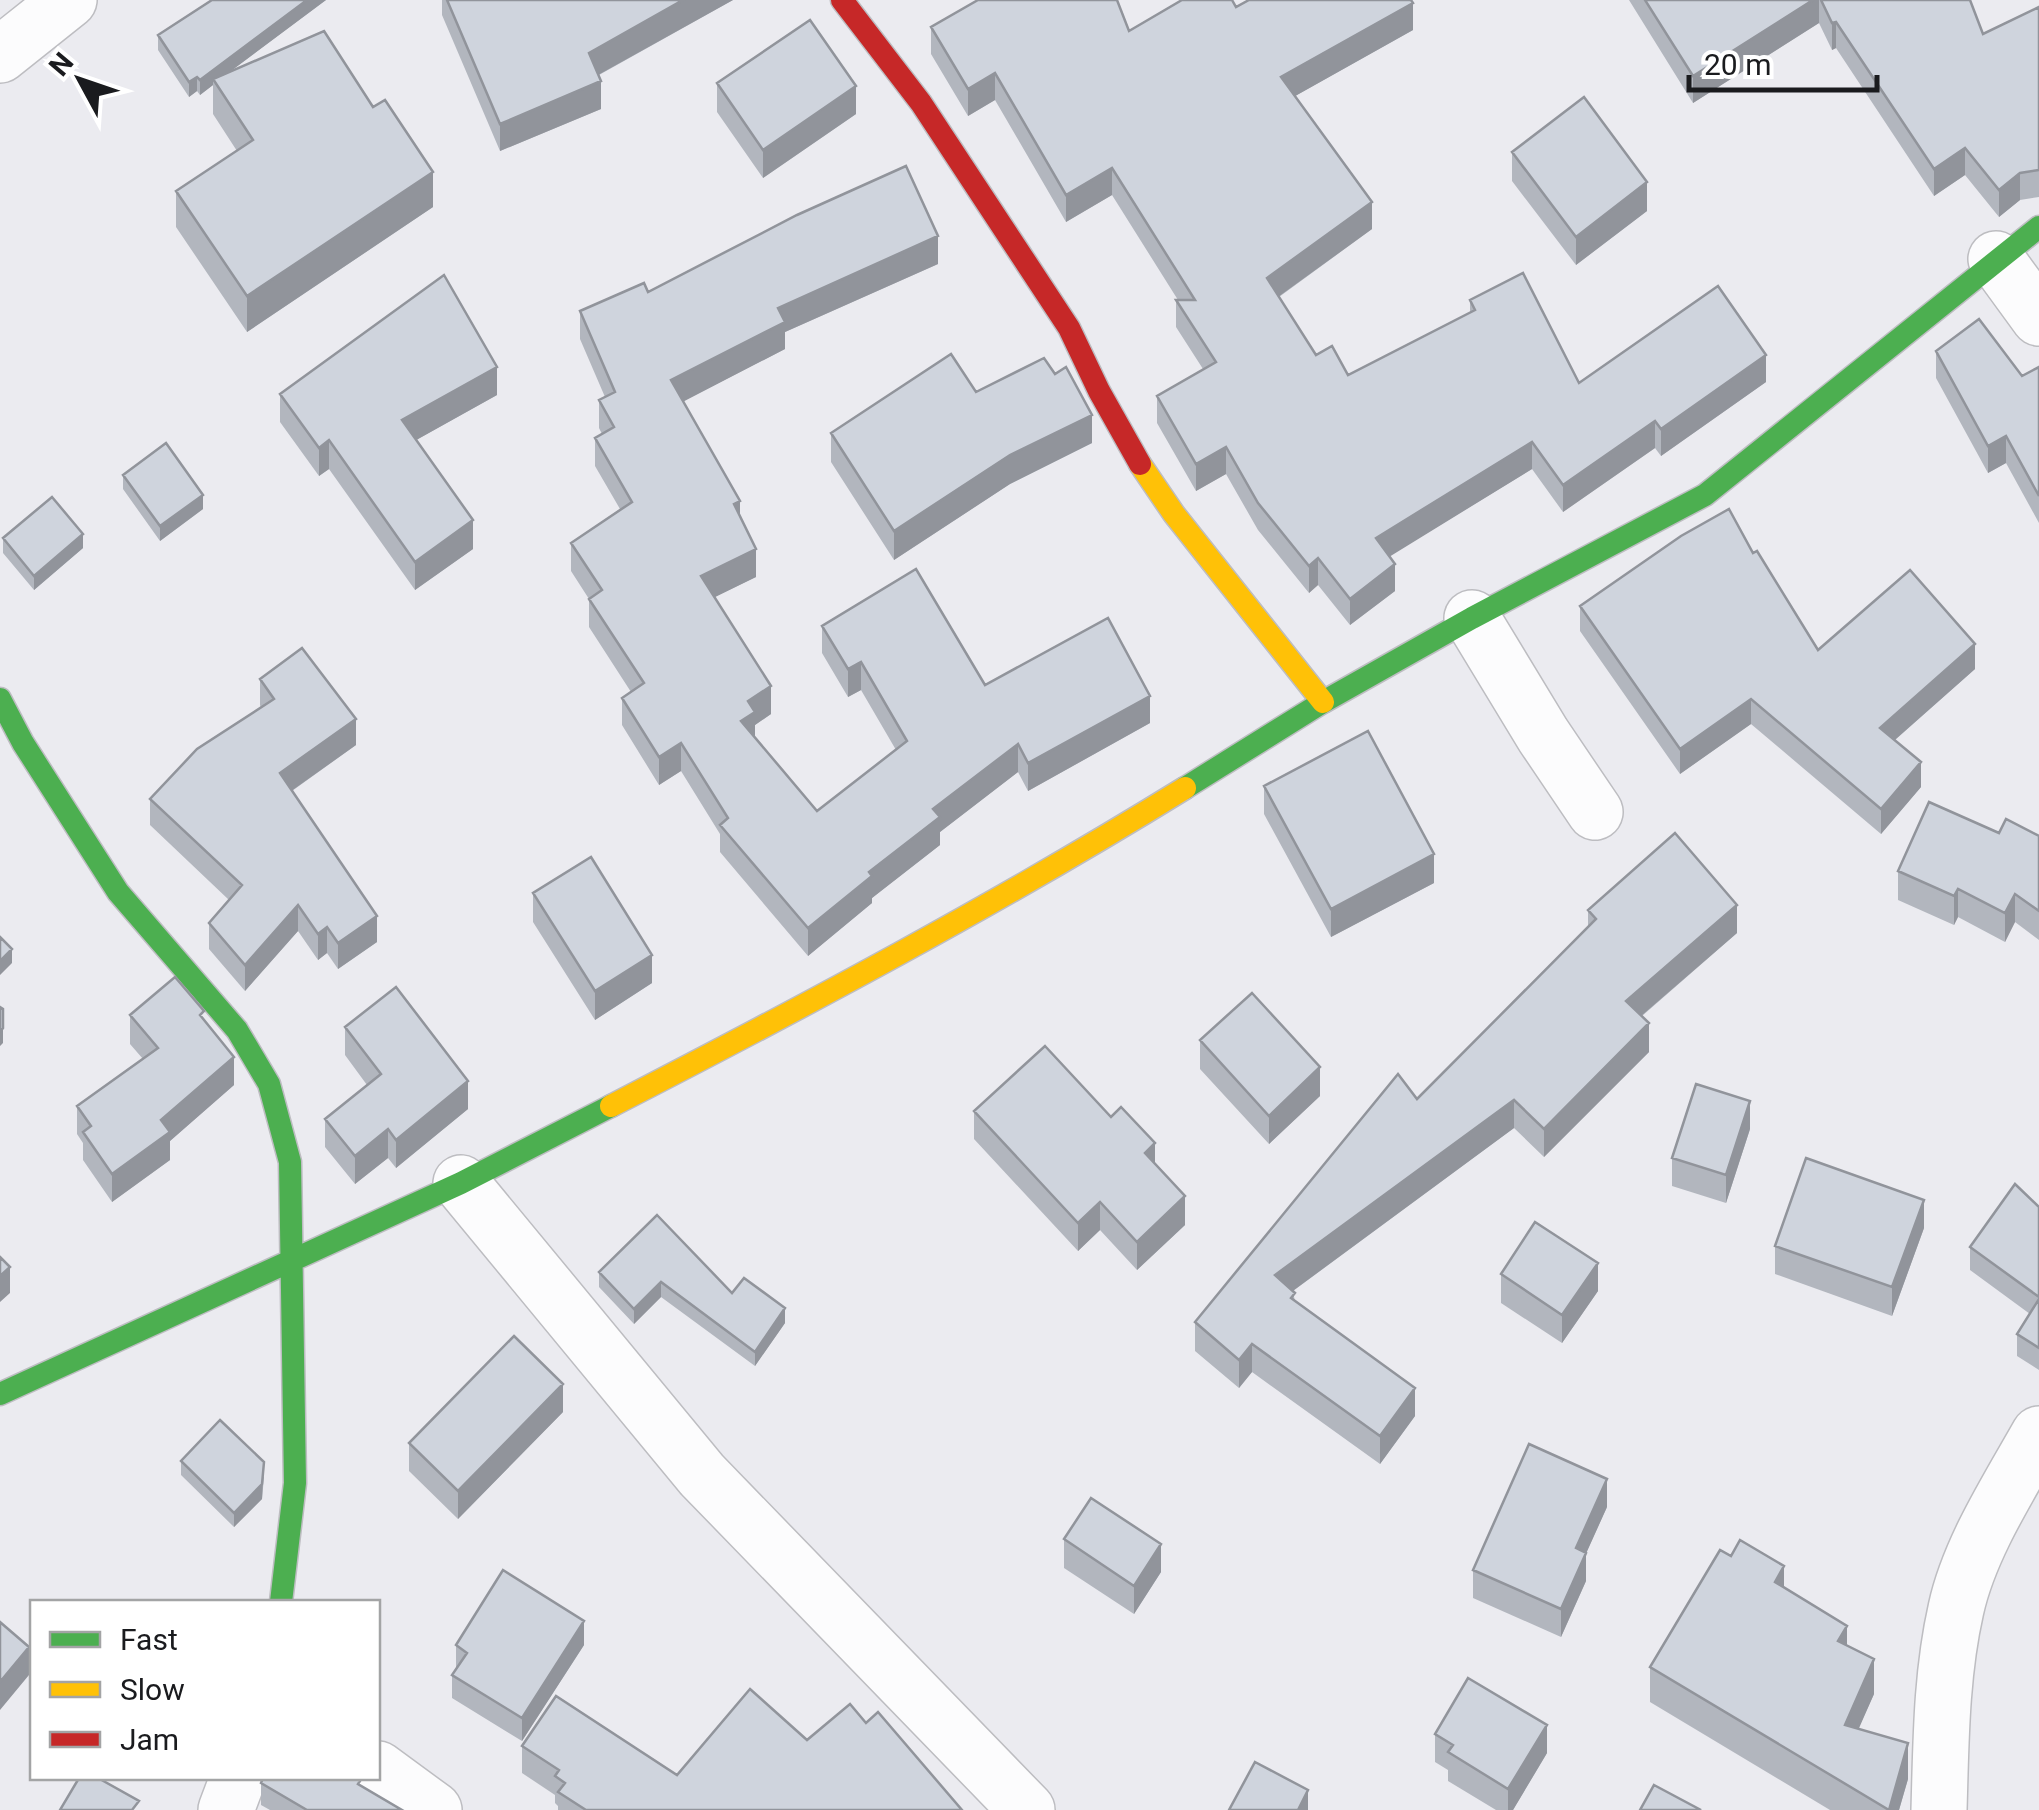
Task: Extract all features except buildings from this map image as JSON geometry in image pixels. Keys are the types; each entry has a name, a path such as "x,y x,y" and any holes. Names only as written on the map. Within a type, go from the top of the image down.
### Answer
{"street":[{"path":"0,55 69,0"},
{"path":"842,0 921,103 1069,328 1127,442 1174,514 1323,702"},
{"path":"0,1394 460,1183 774,1022 1066,861 1323,702 1705,495 2039,227"},
{"path":"1996,260 2039,318"},
{"path":"1472,618 1595,812"},
{"path":"0,699 23,743 118,892 237,1030 269,1084 290,1162 294,1483 280,1600"},
{"path":"460,1183 702,1474 1027,1810"},
{"path":"1939,1810 1942,1688 1956,1605 1986,1528 2039,1434"},
{"path":"380,1771 434,1810"},
{"path":"226,1810 237,1780"}],"traffic: fast":[{"path":"1185,788 1323,702 1472,618 1705,495 2039,227"},
{"path":"0,699 23,743 118,892 237,1030 269,1084 290,1162 295,1483 281,1600"},
{"path":"0,1394 461,1183 611,1106"}],"traffic: slow":[{"path":"1140,464 1174,514 1323,702"},
{"path":"611,1106 901,953 1185,788"}],"traffic: jam":[{"path":"842,0 921,103 1069,328 1140,464"}]}
